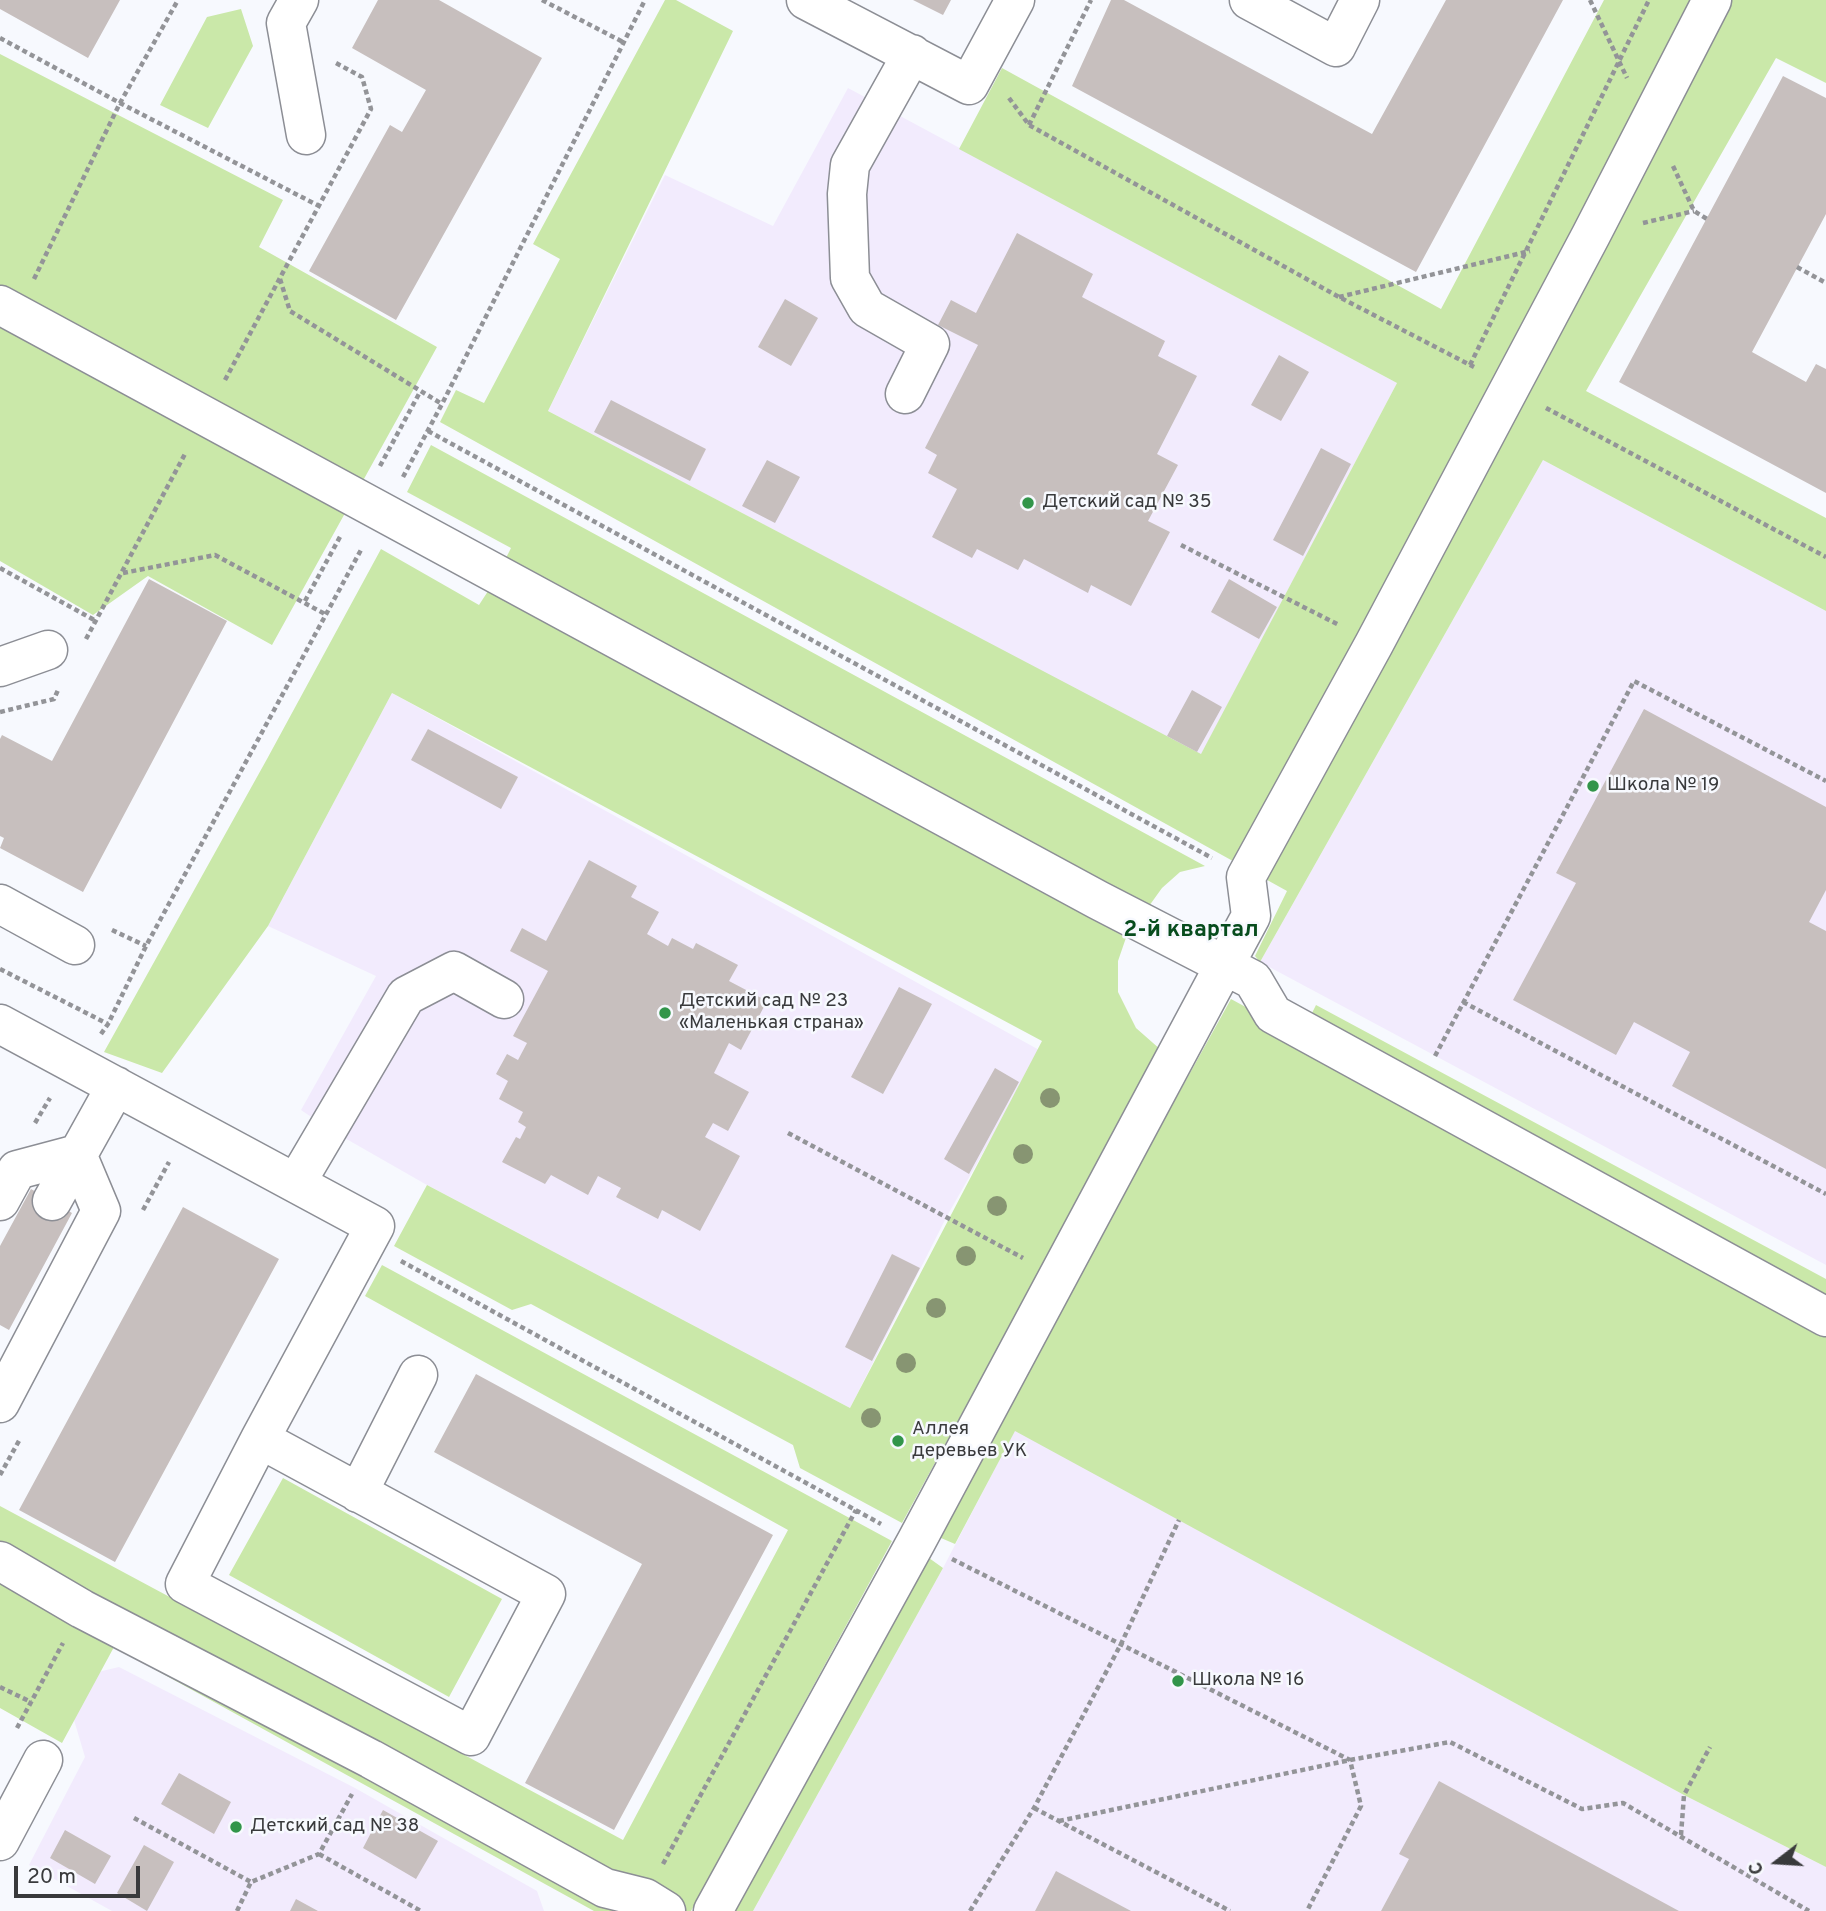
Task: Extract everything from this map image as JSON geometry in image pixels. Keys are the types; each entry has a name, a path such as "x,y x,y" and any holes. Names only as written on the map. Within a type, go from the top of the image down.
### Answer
{"street":[{"path":"299,0 286,23 306,135"},
{"path":"806,0 912,54 986,87 1015,0"},
{"path":"1250,0 1336,47 1360,0"},
{"path":"713,1911 916,1542 1251,916 1246,877 1374,644 1712,0"},
{"path":"905,394 930,345 867,307 850,278 846,194 850,165 912,54"},
{"path":"8,309 1224,967 1253,980 1273,1014 1826,1317"},
{"path":"0,667 66,647"},
{"path":"0,904 75,945"},
{"path":"296,1183 406,996 454,971 504,999"},
{"path":"0,1024 296,1183 369,1237 260,1439 184,1584 471,1736 546,1594 260,1439"},
{"path":"52,1201 116,1086"},
{"path":"0,1200 17,1170 77,1154"},
{"path":"0,1404 101,1211 77,1154"},
{"path":"358,1493 418,1375"},
{"path":"0,1561 82,1609 371,1759 605,1888 656,1904"},
{"path":"0,1840 43,1760"}],"path":[{"path":"8,309 178,0"},
{"path":"542,0 625,43"},
{"path":"28,1134 57,1087 78,1066 108,1024 146,946 428,431 645,0"},
{"path":"1029,125 1091,0"},
{"path":"1590,0 1618,63"},
{"path":"1470,365 1650,0"},
{"path":"0,38 319,205"},
{"path":"66,647 96,621 371,109 362,77 331,60"},
{"path":"986,87 1029,125 1339,297 1826,557"},
{"path":"1694,211 1707,219"},
{"path":"1339,297 1528,251"},
{"path":"1797,267 1826,283"},
{"path":"280,279 290,311 442,404"},
{"path":"428,431 1246,877"},
{"path":"1181,545 1374,644"},
{"path":"122,573 215,555 326,614"},
{"path":"0,568 96,621"},
{"path":"1415,1092 1634,681 1826,781"},
{"path":"0,712 54,699 60,688"},
{"path":"0,969 108,1024"},
{"path":"1463,1002 1826,1195"},
{"path":"788,1133 1058,1276"},
{"path":"369,1237 388,1254 916,1542 1350,1760 1361,1806 1307,1911"},
{"path":"656,1904 856,1510"},
{"path":"970,1911 1034,1808 1121,1644 1179,1520"},
{"path":"12,1736 82,1609"},
{"path":"0,1687 31,1702"},
{"path":"1059,1821 1350,1760 1450,1742 1582,1809 1623,1803 1809,1911"},
{"path":"1681,1835 1684,1795 1710,1747"},
{"path":"237,1911 251,1882 319,1854 371,1759"},
{"path":"1034,1808 1230,1911"},
{"path":"134,1818 251,1882"},
{"path":"319,1854 421,1911"}],"shaded area":[{"name":"Детский сад № 35","path":"848,88 1397,383 1201,755 548,411 665,175 773,226"},
{"name":"Школа № 19","path":"1543,460 1826,611 1826,1265 1260,962"},
{"name":"Детский сад № 23 «Маленькая страна»","path":"392,693 1041,1051 947,1216 850,1408 427,1185 301,1110 376,976 268,926"},
{"name":"Школа № 16","path":"1015,1430 1684,1795 1826,1867 1826,1911 753,1911 943,1568"},
{"name":"Детский сад № 38","path":"119,1667 355,1788 537,1891 544,1911 112,1911 29,1865 85,1757 74,1720 98,1672"}],"green space":[{"path":"665,0 676,0 733,31 548,411 1201,754 1397,383 959,149 1002,68 1441,309 1604,0 1826,0 1826,83 1776,58 1586,391 1826,518 1826,611 1543,460 1260,962 1255,956 1287,891 440,422 456,390 484,403 560,259 533,244"},
{"path":"241,9 253,46 208,128 160,105 207,17"},
{"path":"0,54 283,200 259,247 437,347 272,645 148,576 93,615 0,561"},
{"path":"431,445 1205,866 1180,872 1162,888 1144,913 502,566 511,548 407,492"},
{"path":"381,549 479,605 492,585 1129,929 1118,961 1118,992 1136,1028 1161,1050 902,1523 800,1468 793,1445 531,1304 512,1310 394,1246 427,1185 850,1408 1042,1041 392,693 268,926 162,1073 104,1052"},
{"path":"1231,999 1826,1324 1826,1867 1684,1795 1015,1431 955,1544 934,1535"},
{"path":"1316,1005 1826,1279 1826,1301 1309,1019"},
{"path":"382,1265 892,1541 691,1911 594,1911 114,1647 62,1743 0,1708 0,1506 623,1840 788,1530 365,1296"},
{"path":"283,1478 502,1599 449,1697 229,1575"},
{"path":"929,1558 943,1568 753,1911 732,1911"}],"building":[{"path":"0,0 120,0 88,58 0,9"},
{"path":"378,0 439,0 542,58 396,320 309,271 390,125 402,132 426,90 352,48"},
{"path":"913,0 951,0 943,15"},
{"path":"1111,0 1124,0 1372,134 1446,0 1563,0 1416,272 1072,86"},
{"path":"1783,76 1826,98 1826,214 1752,352 1806,382 1816,364 1826,369 1826,493 1619,382"},
{"path":"1017,233 1093,274 1082,297 1165,341 1158,356 1197,376 1157,454 1178,465 1148,521 1170,532 1131,606 1091,585 1088,593 1024,559 1018,570 977,549 972,558 932,537 957,489 928,473 937,455 925,448 978,345 938,325 951,300 976,313"},
{"path":"785,299 818,318 791,366 758,347"},
{"path":"1279,355 1309,372 1281,421 1251,405"},
{"path":"611,400 706,449 690,481 594,432"},
{"path":"1321,448 1351,464 1303,556 1273,540"},
{"path":"767,460 800,477 775,523 742,506"},
{"path":"149,579 227,621 83,892 0,848 4,838 0,836 0,739 2,735 52,761"},
{"path":"1229,579 1277,607 1259,639 1211,612"},
{"path":"1192,690 1222,707 1197,752 1167,736"},
{"path":"1644,709 1826,807 1826,890 1809,922 1826,931 1826,1169 1672,1086 1690,1052 1634,1022 1616,1055 1513,1000 1576,883 1556,873"},
{"path":"428,729 518,777 501,809 411,760"},
{"path":"589,860 637,886 631,897 659,912 647,934 668,946 672,938 693,949 696,943 738,965 729,981 767,1001 741,1050 729,1043 714,1073 749,1092 728,1131 713,1123 705,1137 740,1156 700,1231 662,1210 658,1219 616,1197 621,1188 598,1176 588,1195 551,1175 545,1184 502,1162 516,1137 520,1139 526,1127 518,1122 523,1112 499,1099 508,1081 496,1074 507,1054 518,1060 527,1043 513,1036 548,971 510,951 522,928 546,941"},
{"path":"899,987 932,1004 883,1094 851,1077"},
{"path":"995,1068 1019,1082 969,1174 944,1159"},
{"path":"31,1189 72,1213 9,1330 0,1325 0,1246"},
{"path":"183,1207 279,1259 115,1562 19,1510"},
{"path":"892,1254 920,1268 872,1361 845,1347"},
{"path":"476,1374 773,1535 614,1830 525,1783 642,1564 434,1452"},
{"path":"179,1773 231,1802 214,1834 161,1804"},
{"path":"1439,1781 1679,1911 1381,1911 1409,1859 1399,1854"},
{"path":"383,1810 438,1841 416,1879 363,1848"},
{"path":"65,1830 111,1856 95,1884 50,1858"},
{"path":"144,1845 174,1862 147,1911 117,1893"},
{"path":"1056,1871 1131,1911 1035,1911"},
{"path":"296,1899 318,1911 290,1911"}],"place":[{"name":"Детский сад № 35","path":"1028,503"},
{"name":"Школа № 19","path":"1593,786"},
{"name":"Детский сад № 23 «Маленькая страна»","path":"665,1013"},
{"name":"Аллея деревьев УК","path":"898,1441"},
{"name":"Школа № 16","path":"1178,1681"},
{"name":"Детский сад № 38","path":"236,1827"}],"district":[{"name":"2-й квартал","path":"1191,931"}]}
